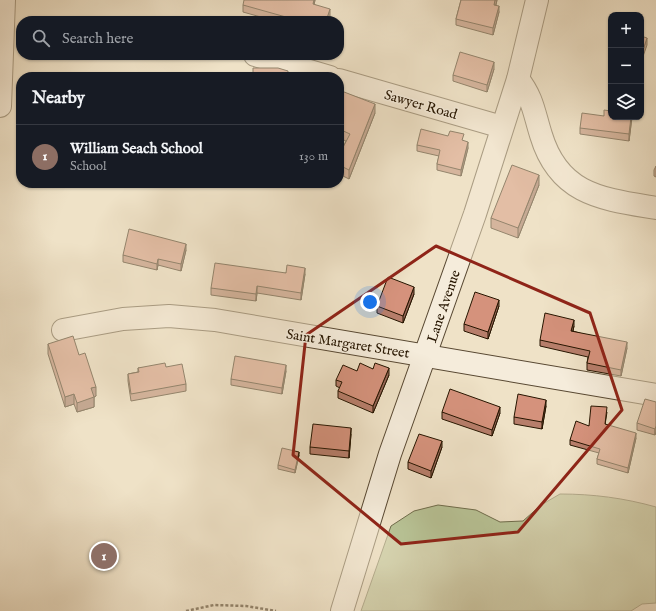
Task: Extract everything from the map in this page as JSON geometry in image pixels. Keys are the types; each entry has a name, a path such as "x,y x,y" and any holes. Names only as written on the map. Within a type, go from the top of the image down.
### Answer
{"street":[{"path":"0,106 4,0"},
{"name":"Lane Avenue","path":"342,611 390,454 426,356 518,79 537,0"},
{"path":"272,60 313,72"},
{"path":"518,79 527,90 533,103 545,148 559,170 568,180 593,196 656,208"},
{"name":"Sawyer Road","path":"344,81 502,128"},
{"name":"Saint Margaret Street","path":"63,330 123,319 169,316 215,320 656,395"}],"path":[{"path":"186,611 214,605 246,606 276,611"}],"highlighted area":[{"path":"436,246 590,313 622,410 518,532 401,544 293,455 306,335"}],"green space":[{"path":"560,494 608,497 656,507 656,603 642,604 631,611 361,611 391,526 414,511 438,505 476,510 500,522 523,521 541,505"}],"building":[{"path":"244,0 314,0 313,4 330,9 328,16 282,16 243,5"},
{"path":"461,0 495,0 494,5 499,6 493,28 456,19"},
{"path":"644,37 647,38 644,47"},
{"path":"460,52 494,62 487,85 453,75"},
{"path":"253,68 278,68 288,71 288,72 253,72"},
{"path":"344,92 375,104 349,170 344,168 344,145 350,134 344,131"},
{"path":"604,110 608,111 608,120 631,120 629,134 580,128 582,113 604,116"},
{"path":"421,129 448,136 450,131 464,134 462,140 468,142 461,170 437,164 440,150 417,145"},
{"path":"512,165 539,175 518,228 491,218"},
{"path":"129,229 186,244 181,264 158,259 157,264 123,255"},
{"path":"215,263 286,273 287,265 305,268 301,293 257,286 256,294 211,288"},
{"path":"388,277 414,287 403,316 377,306"},
{"path":"475,292 499,300 488,332 464,324"},
{"path":"545,313 574,320 571,331 627,342 621,370 587,363 590,351 540,340"},
{"path":"73,336 79,355 85,353 96,387 91,388 94,397 77,403 74,394 65,397 48,344"},
{"path":"235,356 286,365 282,388 231,379"},
{"path":"165,363 166,367 182,364 186,384 131,394 128,374 139,372 138,368"},
{"path":"360,363 373,369 375,363 389,368 373,406 338,391 342,382 336,380 343,365 357,371"},
{"path":"450,389 500,407 492,430 442,412"},
{"path":"518,394 546,400 542,422 514,417"},
{"path":"645,399 656,402 655,429 637,423"},
{"path":"591,406 607,407 605,424 636,433 628,468 597,459 600,449 570,440 576,421 589,426"},
{"path":"313,424 351,428 349,451 310,447"},
{"path":"419,434 442,441 431,471 408,462"},
{"path":"282,448 299,452 295,470 278,465"}],"place":[{"name":"William Seach School","path":"104,556"}]}
